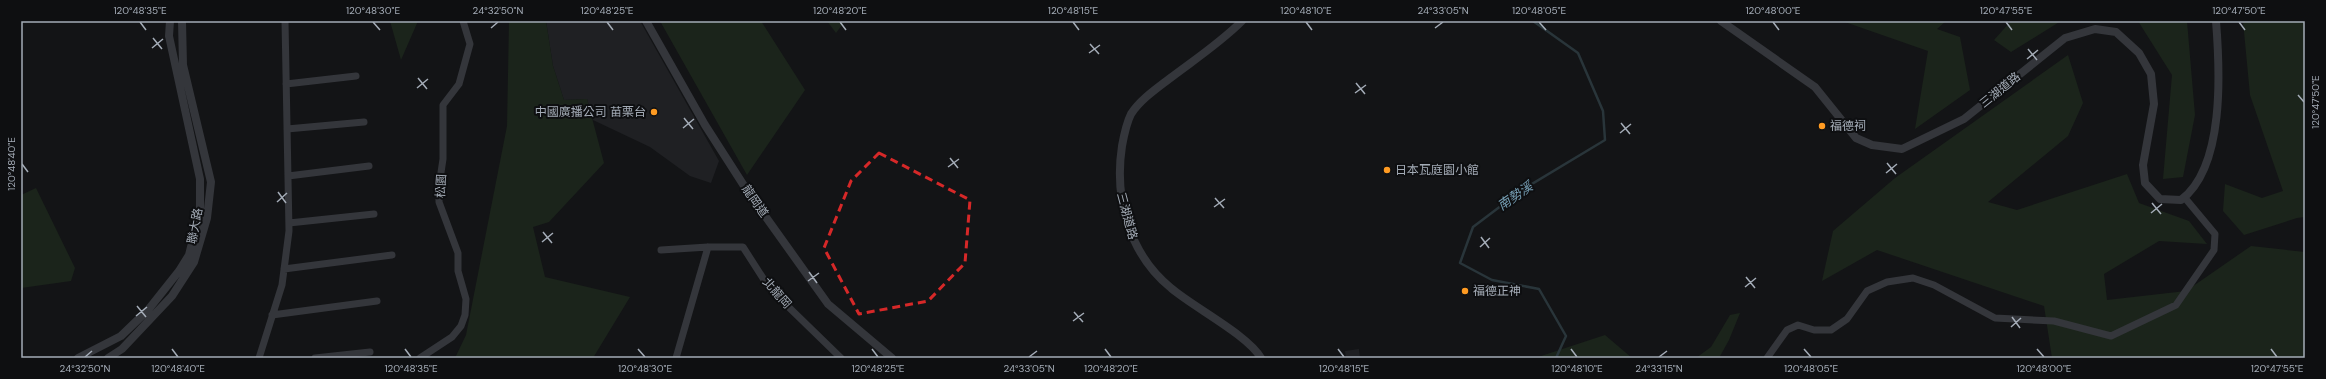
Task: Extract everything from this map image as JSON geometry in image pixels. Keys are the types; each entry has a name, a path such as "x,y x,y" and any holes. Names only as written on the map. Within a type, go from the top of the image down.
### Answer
{"street":[{"name":"聯大路","path":"78,358 121,336 148,310 179,271 189,255 200,212 200,179 169,36 170,21"},
{"name":"聯大路","path":"108,358 122,349 172,296 194,262 207,218 211,182 183,65 182,21"},
{"path":"259,358 282,285 289,223 285,21"},
{"name":"松園","path":"420,358 452,337 460,326 465,314 466,299 458,271 458,253 439,202 443,159 443,105 460,84 470,44 463,21"},
{"name":"龍岡道","path":"646,21 705,125 748,192 828,304 892,358"},
{"name":"三湖道路","path":"1242,21 1225,37 1148,96 1132,114 1125,129 1120,161 1120,193 1134,241 1144,260 1159,278 1249,344 1261,358"},
{"name":"三湖道路","path":"1721,21 1815,87 1856,138 1872,145 1902,149 1964,119 2065,38 2095,29 2116,32 2139,52 2151,74 2154,104 2142,165 2145,183 2160,199 2181,200 2185,198"},
{"path":"1767,358 1787,330 1798,325 1814,330 1831,330 1847,319 1867,291 1886,282 1913,278 1934,285 1995,318 2054,321 2111,336 2176,305 2214,250 2215,234 2185,198 2190,194 2203,170 2216,125 2220,72 2216,21"},
{"path":"286,84 356,76"},
{"path":"287,129 364,122"},
{"path":"288,176 369,166"},
{"path":"289,223 374,214"},
{"path":"676,358 708,247"},
{"name":"北龍岡","path":"661,250 708,247 743,248 770,289 841,358"},
{"path":"284,269 392,255"},
{"path":"272,315 377,301"},
{"path":"314,358 370,352"}],"highlighted area":[{"path":"879,153 970,200 965,263 928,301 859,314 824,248 851,181"}],"shaded area":[{"path":"390,21 418,21 401,60"},
{"path":"509,21 546,21 553,66 564,100 587,99 604,163 549,222 533,227 545,277 630,297 593,358 455,358 466,335 507,126"},
{"path":"546,21 640,21 719,161 711,183 690,176 650,147 593,120 587,99 564,100 553,66"},
{"path":"660,21 761,21 805,90 747,175"},
{"path":"827,21 845,21 836,33"},
{"path":"1842,21 1946,21 1937,29 1960,37 1970,90 1915,129 1928,51"},
{"path":"2011,21 2061,21 2011,52 1994,40"},
{"path":"2138,21 2187,21 2195,115 2183,177 2163,179 2172,75"},
{"path":"2243,21 2305,21 2305,217 2297,218 2244,235 2223,211 2225,184 2262,198 2283,191 2250,95"},
{"path":"2068,55 2083,103 2068,136 1988,202 2017,210 2127,174 2139,203 2189,221 2207,244 2159,241 2104,274 2107,300 2186,291 2251,246 2305,252 2305,358 2052,358 2044,306 1877,250 1822,281 1833,231 1895,178"},
{"path":"36,188 75,268 71,281 21,288 21,195"},
{"path":"1740,313 1729,340 1719,358 1696,358 1711,347 1730,315"},
{"path":"1605,335 1632,358 1535,358"},
{"path":"1359,349 1360,358 1346,358 1345,351"}],"waterway":[{"name":"南勢溪","path":"1533,21 1578,53 1603,111 1605,140 1522,190 1473,227 1460,263 1492,280 1539,289 1566,336 1556,358"}],"place":[{"name":"中國廣播公司 苗栗台","path":"654,112"},
{"name":"福德祠","path":"1822,126"},
{"name":"日本瓦庭園小館","path":"1387,170"},
{"name":"福德正神","path":"1465,291"}]}
